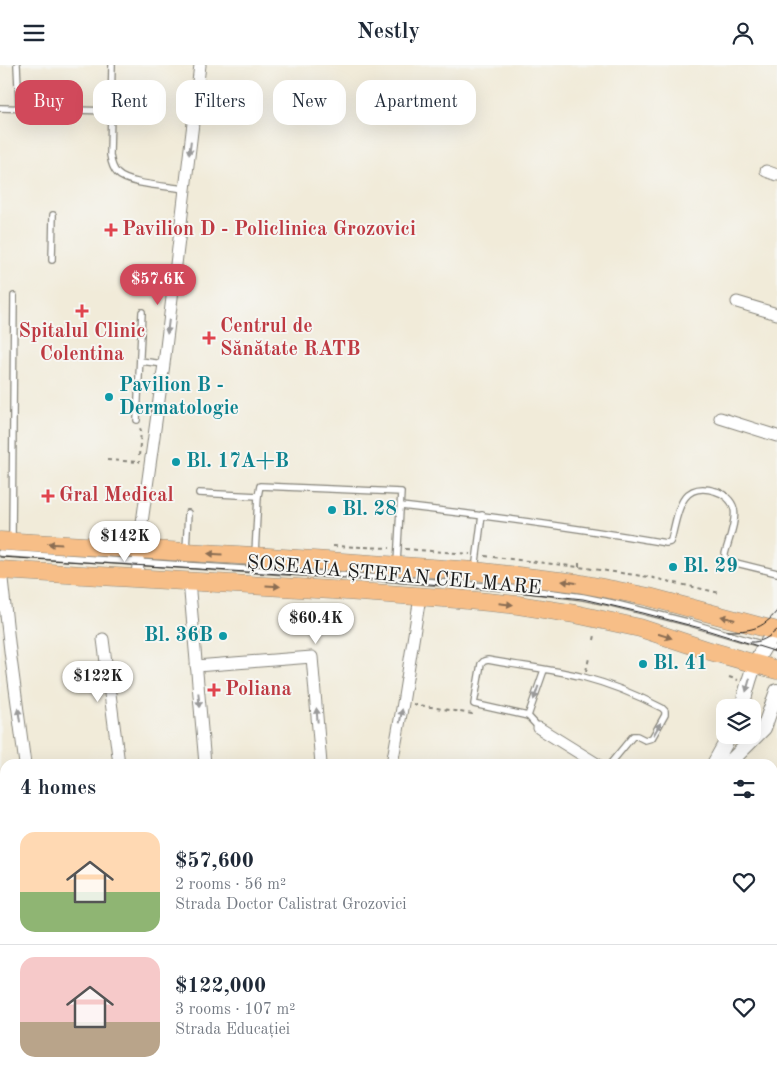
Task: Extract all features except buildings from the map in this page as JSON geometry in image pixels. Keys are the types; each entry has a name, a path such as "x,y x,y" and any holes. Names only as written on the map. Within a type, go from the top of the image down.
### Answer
{"main road":[{"name":"ȘOSEAUA ȘTEFAN CEL MARE","path":"3,555 138,563 186,552 397,565 476,563 666,601 777,632"},
{"name":"ȘOSEAUA ȘTEFAN CEL MARE","path":"3,555 138,563 189,581 420,597 510,605 575,614 640,628 777,670"}],"street":[{"path":"138,563 200,65"},
{"path":"737,302 777,314"},
{"path":"720,418 777,436"},
{"path":"3,555 5,653 24,759"},
{"path":"189,581 205,759"},
{"path":"393,759 420,597"},
{"path":"744,699 754,663 771,648 777,632"},
{"path":"103,639 118,759"},
{"path":"196,666 312,657 321,759"},
{"path":"733,759 764,728 777,691"},
{"path":"766,724 777,713"},
{"path":"539,728 589,759"},
{"path":"717,759 725,744"}],"lane":[{"path":"17,65 18,80"},
{"path":"112,65 112,80"},
{"path":"0,108 15,108"},
{"path":"111,125 110,155 112,165 124,179 186,189"},
{"path":"52,260 53,215"},
{"path":"3,555 14,297"},
{"path":"137,420 142,312"},
{"path":"140,361 164,364"},
{"path":"254,556 260,486 401,492 397,565"},
{"path":"401,506 585,529 666,543 671,540 684,499 688,493 696,489 706,488 721,492 727,497 734,509 734,519 724,555 725,558 728,561 777,573"},
{"path":"199,493 258,496"},
{"path":"186,552 188,513"},
{"path":"476,563 482,515"},
{"name":"ȘOSEAUA ȘTEFAN CEL MARE","path":"138,563 522,589 583,597 687,622 771,648"},
{"path":"539,728 528,716 474,703 481,664 484,661 488,660 584,677 636,694 662,708 665,711 665,715 652,738 645,740 633,736 614,759"},
{"path":"528,716 544,670"}],"path":[{"path":"107,460 139,462 141,431 137,420"},
{"path":"578,567 579,562"},
{"path":"476,563 578,567 649,577 720,593"},
{"path":"594,640 595,635"},
{"path":"584,677 589,658"},
{"path":"403,703 472,714 474,703"}],"tram line":[{"path":"0,557 395,581 583,599 700,628 777,652"},
{"path":"727,631 749,630 761,626 777,611"},
{"path":"750,642 758,642 765,639 777,630"}],"place":[{"name":"Pavilion D - Policlinica Grozovici","path":"111,230"},
{"name":"Spitalul Clinic Colentina","path":"82,311"},
{"name":"Centrul de Sănătate RATB","path":"209,338"},
{"name":"Pavilion B - Dermatologie","path":"109,397"},
{"name":"Bl. 17A+B","path":"176,462"},
{"name":"Gral Medical","path":"48,496"},
{"name":"Bl. 28","path":"332,510"},
{"name":"Bl. 29","path":"673,567"},
{"name":"Bl. 36B","path":"223,636"},
{"name":"Bl. 41","path":"643,664"},
{"name":"Poliana","path":"214,690"}]}
